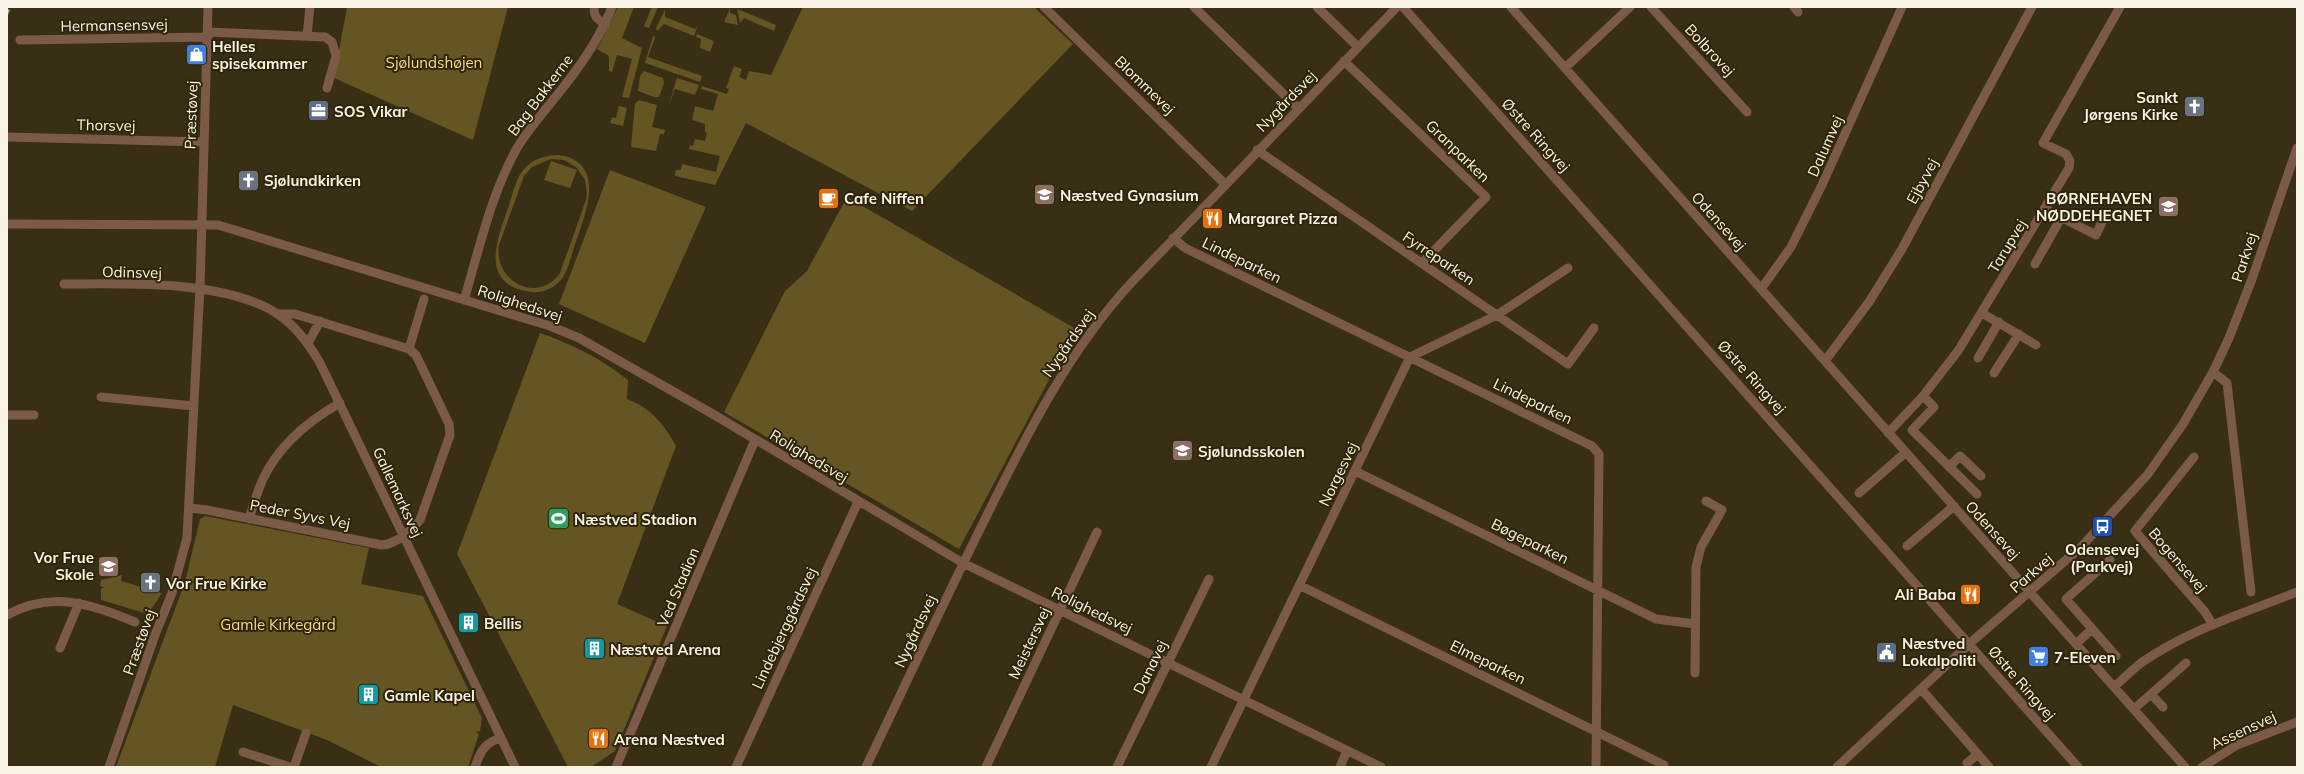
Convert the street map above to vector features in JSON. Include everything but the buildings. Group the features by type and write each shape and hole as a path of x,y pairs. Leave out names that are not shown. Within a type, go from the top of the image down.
{"street":[{"name":"Præstøvej","path":"109,767 155,635 172,593 187,538 190,508 200,287 208,7"},
{"path":"308,36 310,7"},
{"path":"594,7 594,14 605,24"},
{"name":"Bag Bakkerne","path":"464,300 495,199 517,149 529,129 585,58 605,24 612,7"},
{"name":"Blommevej","path":"1044,7 1225,184"},
{"path":"1194,7 1298,108"},
{"path":"1318,7 1358,47"},
{"name":"Nygårdsvej","path":"866,767 963,563 1032,424 1047,399 1116,299 1257,150 1397,7"},
{"name":"Østre Ringvej","path":"1403,7 2078,767"},
{"name":"Odensevej","path":"1511,7 2185,767"},
{"path":"1565,68 1620,10 1630,7"},
{"name":"Bolbrovej","path":"1651,7 1747,112"},
{"name":"Dalumvej","path":"1760,289 1779,266 1791,248 1822,185 1902,7"},
{"name":"Ejbyvej","path":"1825,361 1869,302 1902,248 2032,7"},
{"name":"Tarupvej","path":"1888,433 1923,396 1958,351 2045,209 2070,161 2066,154 2043,143 2120,7"},
{"name":"Hermansensvej","path":"20,40 208,34 325,37 332,42 335,48 334,64 327,88"},
{"name":"Granparken","path":"1344,61 1486,198 1422,263"},
{"name":"Thorsvej","path":"7,137 204,142"},
{"name":"Parkvej","path":"1838,767 1922,690 1969,644 2031,592 2081,547 2148,474 2184,424 2213,372 2252,278 2297,148"},
{"name":"Fyrreparken","path":"1257,150 1568,364 1594,328"},
{"path":"2045,209 2096,234 2103,220"},
{"path":"2034,264 2061,218"},
{"path":"7,224 202,225"},
{"name":"Rolighedsvej","path":"202,225 218,225 550,326 579,338 963,563 1381,767"},
{"name":"Lindeparken","path":"1173,238 1185,248 1592,446 1599,454 1596,767"},
{"path":"1410,357 1497,315 1568,268"},
{"name":"Odinsvej","path":"64,284 200,287"},
{"name":"Gallemarksvej","path":"200,287 257,303 278,314 308,343 340,403 515,767"},
{"path":"278,314 295,314 409,349 424,299"},
{"path":"1982,313 2036,345"},
{"path":"308,343 320,322"},
{"path":"1978,358 1999,322"},
{"path":"1994,373 2019,334"},
{"name":"Peder Syvs Vej","path":"190,508 207,510 382,545 389,544 403,535 420,520 450,435 448,424 416,355 409,349"},
{"name":"Norgesvej","path":"1211,767 1410,357"},
{"path":"2213,372 2227,383 2251,592"},
{"path":"1923,396 1934,407 1912,430 1977,494"},
{"path":"101,397 194,406"},
{"path":"249,519 262,480 274,461 301,429 316,417 340,403"},
{"path":"7,415 34,415"},
{"name":"Ved Stadion","path":"616,767 755,440"},
{"path":"1859,493 1905,452"},
{"path":"1949,467 1960,456 1981,476"},
{"name":"Bogensevej","path":"2194,457 2135,531 2205,612 2213,625"},
{"name":"Bøgeparken","path":"1355,471 1656,619 1695,624"},
{"path":"1695,673 1696,567 1701,547 1722,510 1706,501"},
{"name":"Lindebjerggårdsvej","path":"736,767 858,502"},
{"name":"Odensevej","path":"1907,546 1954,506"},
{"name":"Meistersvej","path":"986,767 1097,532"},
{"path":"2110,560 2066,599 2116,656"},
{"name":"Danavej","path":"1117,767 1209,579"},
{"name":"Elmeparken","path":"1299,585 1596,730 1664,765"},
{"path":"2114,687 2140,664 2167,646 2213,625 2297,592"},
{"path":"7,615 38,602 79,602 104,609 135,622"},
{"path":"60,648 79,602"},
{"path":"2076,644 2092,629"},
{"path":"2134,709 2186,663"},
{"path":"1922,690 1989,767"},
{"path":"2151,694 2163,707"},
{"name":"Assensvej","path":"2202,767 2236,745 2297,722"},
{"path":"294,767 306,733"},
{"path":"475,767 479,754 490,741 501,738"},
{"path":"1340,767 1347,751"},
{"path":"242,752 290,767"},
{"path":"1967,763 1978,754"}],"green space":[{"name":"Sjølundshøjen","path":"347,7 508,7 473,140 334,78"},
{"path":"618,7 634,7 622,38 642,48 629,98 622,97 632,59 617,55 612,72 609,71 609,56 597,49"},
{"path":"652,7 658,7 649,28 644,26"},
{"path":"803,7 1034,7 1073,44 912,211 746,123 715,185 675,176 676,170 681,170 682,164 716,172 720,156 689,149 690,145 693,146 695,139 705,141 707,133 705,132 705,124 692,120 695,106 713,111 718,94 701,89 702,86 727,94 729,89 726,88 734,66 742,69 739,77 746,80 749,71 771,75"},
{"path":"730,8 730,13 736,15 738,25 724,22"},
{"path":"737,9 776,25 774,31 744,18 740,23"},
{"path":"665,10 665,17 695,29 698,26 694,36 664,24 657,31 656,28"},
{"path":"697,34 714,41 710,52 700,48 701,39 696,37"},
{"path":"653,36 655,37 648,57 702,76 700,82 645,63"},
{"path":"644,71 663,78 664,83 659,97 654,97 638,91 640,76"},
{"path":"677,78 699,85 695,95 675,89 668,107"},
{"path":"639,100 657,105 652,127 665,130 664,134 660,134 656,151 631,147 635,103"},
{"path":"619,106 627,108 623,126 610,123 612,117 616,118"},
{"path":"555,155 574,160 584,168 588,179 589,192 584,219 569,264 565,274 559,282 547,290 539,292 525,291 510,286 501,278 497,267 497,243 517,180 520,175 533,161 546,156","holes":["551,159 564,160 576,167 585,180 587,192 586,200 560,273 551,282 540,287 529,288 510,278 503,269 499,258 499,245 524,176 532,167"]},
{"path":"551,161 577,170 570,188 544,180"},
{"path":"610,170 706,207 645,343 559,304"},
{"path":"847,197 1076,329 959,549 724,412 785,291 807,271"},
{"name":"Næstved Stadion","path":"540,333 586,352 628,380 627,399 650,412 662,424 676,446 617,604 667,626 615,751 591,767 568,767 457,554"},
{"name":"Gamle Kirkegård","path":"205,516 369,548 361,584 423,596 482,718 480,731 476,732 479,734 468,767 381,767 327,740 233,705 215,767 116,767 185,582 200,519"},
{"path":"122,575 121,581 162,593 148,614 101,600 101,589 104,587 100,586 101,580"}],"railway":[{"path":"7,14 10,7"}],"place":[{"name":"Helles spisekammer","path":"196,55"},
{"name":"Sankt Jørgens Kirke","path":"2194,106"},
{"name":"SOS Vikar","path":"319,111"},
{"name":"Sjølundkirken","path":"248,180"},
{"name":"Næstved Gynasium","path":"1044,195"},
{"name":"Cafe Niffen","path":"829,198"},
{"name":"BØRNEHAVEN NØDDEHEGNET","path":"2168,207"},
{"name":"Margaret Pizza","path":"1212,218"},
{"name":"Sjølundsskolen","path":"1183,451"},
{"name":"Næstved Stadion","path":"559,519"},
{"name":"Odensevej (Parkvej)","path":"2102,526"},
{"name":"Vor Frue Skole","path":"109,566"},
{"name":"Vor Frue Kirke","path":"150,583"},
{"name":"Ali Baba","path":"1971,594"},
{"name":"Bellis","path":"468,623"},
{"name":"Næstved Arena","path":"594,649"},
{"name":"Næstved Lokalpoliti","path":"1886,652"},
{"name":"7-Eleven","path":"2038,657"},
{"name":"Gamle Kapel","path":"368,695"},
{"name":"Arena Næstved","path":"599,739"}]}
